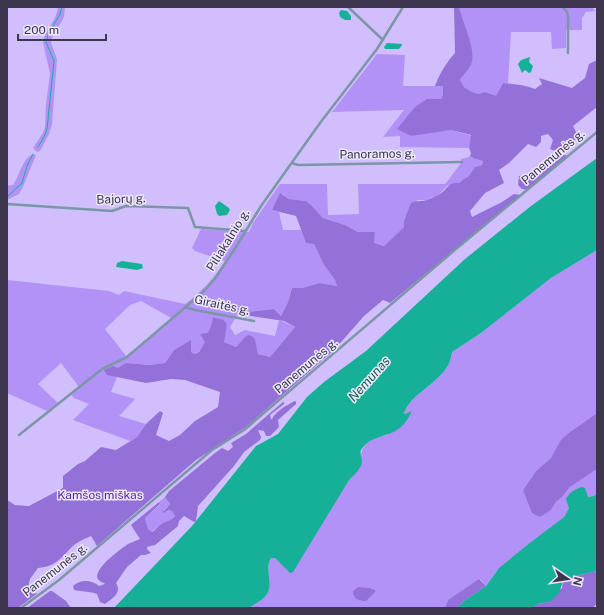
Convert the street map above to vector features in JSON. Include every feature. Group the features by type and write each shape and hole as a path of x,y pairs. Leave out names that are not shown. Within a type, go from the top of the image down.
{"street":[{"path":"348,7 383,40"},
{"name":"Piliakalnio g.","path":"19,435 102,369 127,357 202,293 214,280 261,206 383,40 403,7"},
{"path":"563,7 568,16 568,53"},
{"name":"Panemunės g.","path":"22,608 59,580 212,450 244,430 597,132"},
{"name":"Panoramos g.","path":"292,163 298,165 462,162"},
{"name":"Bajorų g.","path":"7,204 112,211 126,206 188,208 195,227 246,231"},
{"name":"Giraitės g.","path":"186,306 195,310 254,321"}],"shaded area":[{"path":"58,7 65,7 64,17 52,38 51,43 57,59 52,124 49,134 40,151 37,152 33,148 43,133 45,127 50,74 43,42 46,33 56,16"},
{"path":"459,7 591,7 596,11 586,12 582,18 582,30 566,30 566,48 552,49 551,32 511,32 508,83 503,83 496,97 485,92 478,94 472,92 464,87 460,80 472,62 469,37"},
{"path":"377,54 405,55 403,86 443,86 443,94 441,99 427,99 433,132 451,130 472,136 469,148 400,147 400,136 383,137 404,110 332,112"},
{"path":"33,154 36,155 22,189 19,194 7,200 7,186 13,185 24,163 29,156"},
{"path":"470,156 483,161 482,165 475,167 468,177 459,183 447,186 440,194 427,200 417,200 404,221 404,227 384,246 373,243 375,232 358,232 345,225 323,218 306,201 289,199 282,194 279,194 279,197 272,210 279,212 283,230 301,230 306,242 314,244 324,265 335,280 337,286 320,283 302,288 292,288 288,302 281,316 274,309 246,312 244,315 238,314 230,327 235,335 245,330 275,336 279,320 295,327 270,357 258,354 255,340 246,336 236,347 223,342 227,324 224,320 213,317 205,343 195,354 191,352 191,341 174,350 165,363 150,365 126,363 114,377 117,377 111,392 135,399 119,416 146,424 137,437 130,441 73,420 89,404 74,398 71,394 79,387 61,363 38,384 58,403 47,411 7,393 7,280 109,291 119,295 124,291 185,304 197,295 225,261 195,251 192,248 201,229 249,232 253,223 280,184 327,184 328,215 359,214 358,184 444,184 461,163 461,159","holes":["141,301 173,319 127,357 105,329 130,305"]},
{"path":"597,250 597,413 570,432 551,458 536,471 523,490 526,496 551,510 556,502 570,487 597,469 597,493 594,496 587,497 569,508 564,517 499,568 486,586 480,579 448,600 445,608 249,608 259,602 269,590 268,566 271,558 275,558 288,571 349,479 360,467 361,453 365,445 372,439 389,433 412,412 404,413 413,400 442,373 449,364 452,352 481,333 551,278"},
{"path":"165,497 170,504 163,511 172,511 175,516 151,532 148,529 145,518 160,505 159,502"}],"green space":[{"name":"Kamšos miškas","path":"454,7 459,7 472,49 472,62 460,80 464,87 472,92 478,94 485,92 496,96 503,83 535,89 542,84 539,78 572,88 585,78 589,64 597,60 597,107 573,126 577,134 576,140 566,140 561,153 550,149 553,140 548,134 541,136 541,142 536,147 528,144 509,163 499,170 504,183 485,193 470,211 472,217 502,202 514,194 521,195 390,303 383,300 364,316 335,349 246,427 196,460 97,546 91,536 74,545 55,563 38,568 30,579 28,587 32,594 38,593 18,608 7,608 7,500 15,505 29,506 63,488 63,476 78,464 85,461 101,447 116,450 137,437 146,424 160,411 163,413 156,435 169,441 180,435 195,421 218,407 220,392 185,380 171,379 146,383 107,375 104,370 113,366 118,368 126,363 150,365 165,363 174,350 191,340 191,352 195,354 199,352 205,342 200,334 208,333 213,317 224,320 227,324 224,342 236,347 246,336 250,335 255,339 258,354 270,357 295,327 284,321 244,315 246,312 274,309 281,316 288,302 292,288 302,288 320,283 337,286 335,280 324,265 314,244 306,243 296,216 272,210 280,193 289,199 306,201 323,218 345,225 358,232 375,232 374,243 384,246 404,227 404,221 411,203 427,200 441,193 449,185 459,183 468,177 475,167 482,165 483,161 470,156 471,153 469,148 471,135 451,130 411,136 397,129 415,107 427,99 441,99 443,94 443,86 435,86 444,68 455,53"},
{"path":"564,155 567,157 527,190 522,189 518,185 519,176 523,176 528,179"},
{"path":"295,401 296,404 278,420 279,427 270,436 266,436 264,431 258,430 261,437 260,440 244,452 234,466 198,506 196,521 194,522 184,516 179,521 178,526 155,545 147,547 151,553 141,555 127,567 116,583 118,590 114,597 105,604 100,602 97,594 74,590 73,586 83,581 93,582 99,586 105,584 100,582 97,577 98,572 113,555 128,544 140,539 131,525 159,502 160,504 145,518 148,529 152,532 173,518 175,516 172,511 169,510 164,513 162,509 164,511 170,504 165,497 169,491 222,448 228,451 233,447 231,443 246,434 283,402 284,404 270,415 271,419 282,408"},
{"path":"597,413 597,469 570,487 556,502 551,510 540,517 532,513 523,490 536,471 551,458 561,440"},
{"path":"597,571 597,603 593,608 532,608 543,603 562,588 563,581 571,577"},
{"path":"479,579 486,586 464,601 457,608 445,608 448,600"},
{"path":"358,587 370,588 375,590 375,592 366,601 359,600 355,598 353,591"},
{"path":"50,591 66,601 71,608 27,608"}],"water":[{"path":"341,10 347,11 351,16 351,20 345,20 340,17 339,13"},
{"path":"387,43 402,45 399,49 385,49 384,47"},
{"path":"530,57 529,62 533,66 531,72 529,73 525,70 522,73 518,64 521,60"},
{"name":"Nemunas","path":"597,158 597,250 551,278 481,333 452,352 449,364 437,379 407,406 404,413 405,414 412,411 405,423 394,432 372,440 363,448 361,452 362,462 360,467 349,480 293,572 290,573 275,558 271,558 268,566 269,590 259,602 249,608 114,608 192,526 256,446 278,434 307,397 324,382 366,351 465,259 531,206"},
{"path":"219,201 229,208 230,210 227,215 219,216 217,214 215,206"},
{"path":"122,261 142,264 143,268 137,270 116,267 117,263"},
{"path":"582,487 585,488 588,497 594,496 597,493 597,571 571,577 563,581 559,593 551,601 538,604 532,608 457,608 464,601 486,586 499,568 564,517 569,508 566,499 567,497 572,492"}],"waterway":[{"path":"38,147 47,129 54,61 46,42 62,7"},
{"path":"7,197 22,183 27,166 33,154"}]}
